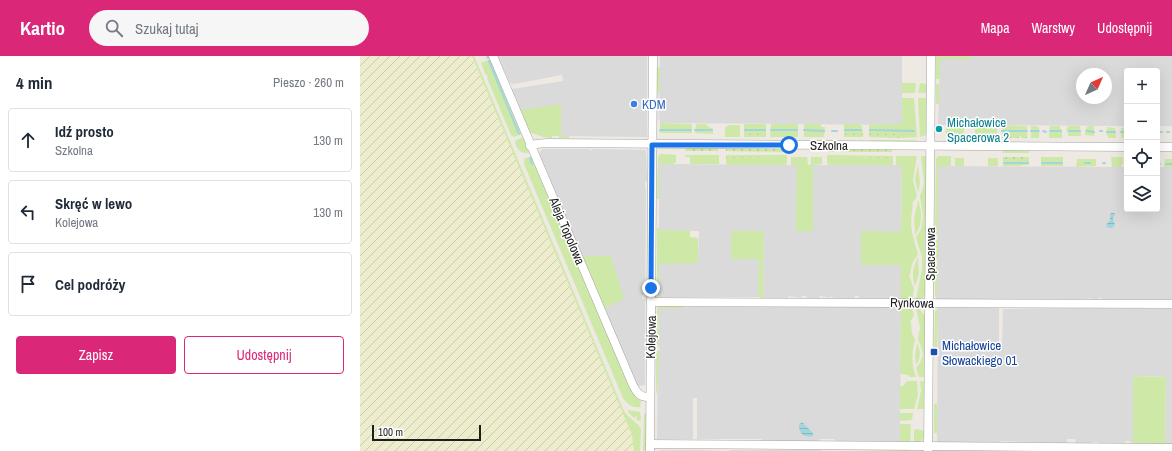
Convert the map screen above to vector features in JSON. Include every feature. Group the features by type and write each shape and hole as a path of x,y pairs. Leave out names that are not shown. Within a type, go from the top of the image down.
{"street":[{"name":"Aleja Topolowa","path":"493,56 632,383 640,395 650,397"},
{"name":"Kolejowa","path":"650,448 652,56"},
{"name":"Spacerowa","path":"928,448 931,56"},
{"name":"Szkolna","path":"530,146 536,144 1124,147"},
{"path":"1160,147 1172,147"},
{"name":"Rynkowa","path":"651,302 1172,304"},
{"path":"650,448 1172,448"}],"shaded area":[{"path":"498,56 647,56 647,137 561,136 521,110 512,89 563,81 562,75 514,84 510,83"},
{"path":"660,56 902,56 902,125 660,123"},
{"path":"972,56 1172,56 1172,126 1160,126 1160,68 1124,68 1124,126 938,125 940,59 972,59"},
{"path":"656,91 660,92 660,120 655,122"},
{"path":"542,149 589,149 591,151 592,149 646,150 647,180 645,182 645,295 642,295 642,299 645,299 645,385 637,386 539,154"},
{"path":"659,164 797,165 797,231 813,231 813,165 902,165 901,232 861,232 901,265 901,298 859,298 858,296 855,296 854,298 834,298 830,296 830,298 820,296 819,298 807,298 806,296 802,296 801,298 788,296 788,298 763,298 764,231 731,231 731,259 759,259 758,297 659,297 659,263 698,263 699,232 659,230"},
{"path":"938,166 1124,167 1124,212 1160,212 1160,167 1172,167 1172,299 1101,299 1100,297 1097,300 1088,298 937,299"},
{"path":"901,307 900,442 836,441 834,439 820,439 818,441 762,441 762,439 697,439 697,398 693,398 693,439 657,439 658,351 660,350 658,344 659,308"},
{"path":"970,307 999,309 999,343 1002,343 1003,309 1172,309 1172,443 1165,443 1166,377 1150,376 1133,376 1133,443 1126,441 1125,443 1076,443 1075,439 1067,439 1067,443 1002,441 937,442 938,308"},
{"path":"697,450 723,451 660,451"},
{"path":"821,450 821,451 729,451"}],"green space":[{"path":"360,56 472,56 632,435 634,451 360,451"},
{"path":"472,56 474,56 623,409 641,429 640,451 634,451 632,435"},
{"path":"936,56 972,56 972,59 940,59 940,79 936,79"},
{"path":"491,59 522,134 520,135 489,60"},
{"path":"488,60 519,135 514,137 511,135 481,63"},
{"path":"660,67 660,92 656,91 656,68"},
{"path":"902,83 916,83 915,93 902,93"},
{"path":"920,83 927,84 927,93 918,93"},
{"path":"936,84 939,84 939,104 936,104"},
{"path":"902,98 914,98 917,137 902,138 902,134 869,134 869,125 902,124"},
{"path":"918,98 927,98 926,135 920,137"},
{"path":"561,104 561,136 569,136 569,138 559,138 559,136 552,136 552,138 543,137 529,132 518,109 520,108 521,110"},
{"path":"660,123 691,124 692,133 660,133"},
{"path":"696,124 707,124 707,126 713,129 713,134 695,133"},
{"path":"744,124 765,124 766,134 744,134"},
{"path":"771,124 798,124 798,137 770,137"},
{"path":"804,124 821,124 821,127 825,127 824,137 804,137"},
{"path":"844,124 861,124 863,134 844,134"},
{"path":"975,124 988,125 988,127 997,127 997,135 975,134"},
{"path":"728,125 740,125 740,137 725,137 725,128"},
{"path":"1002,125 1026,126 1027,135 1002,135"},
{"path":"946,126 964,127 964,138 952,138 949,135 946,135"},
{"path":"1031,126 1039,127 1039,138 1031,138"},
{"path":"1050,126 1060,126 1062,130 1062,138 1049,138"},
{"path":"1068,126 1080,126 1081,136 1068,136 1068,132 1066,131"},
{"path":"1088,126 1094,126 1095,136 1085,135 1085,130"},
{"path":"1107,127 1115,128 1116,138 1108,138 1106,134"},
{"path":"1124,127 1124,138 1121,138 1121,128"},
{"path":"744,134 766,134 766,137 744,137"},
{"path":"844,134 863,134 863,137 844,137"},
{"path":"869,134 902,134 902,138 869,137"},
{"path":"975,134 997,135 997,138 975,138"},
{"path":"1002,135 1027,135 1027,138 1021,138 1021,136 1019,138 1002,138"},
{"path":"524,137 530,152 527,153 519,150 515,143 516,140"},
{"path":"869,140 917,140 916,142"},
{"path":"687,148 717,148 718,151 686,151"},
{"path":"726,148 785,149 786,152 726,151"},
{"path":"828,149 891,149 892,152 827,152"},
{"path":"1004,150 1029,150 1029,153 1002,153"},
{"path":"660,154 676,155 676,163 659,164 659,199 657,199 658,157"},
{"path":"685,155 719,155 719,157 685,157"},
{"path":"726,155 787,155 787,157 726,158"},
{"path":"827,155 893,156 893,158 827,157"},
{"path":"896,156 917,156 913,180 917,196 912,204 911,225 918,254 912,264 909,275 914,289 912,300 901,299 901,265 861,265 861,231 901,232 902,165 896,165"},
{"path":"921,156 926,156 926,291 923,298 916,300 922,269 922,257 916,238 921,229 923,218 920,197 924,183"},
{"path":"938,156 951,156 951,166 938,166 938,235 935,235 936,159"},
{"path":"532,157 632,392 641,401 640,407 630,405 623,398 524,164 524,159"},
{"path":"690,157 719,157 719,164 690,164"},
{"path":"787,157 786,165 726,165 726,158"},
{"path":"791,157 807,157 808,165 812,164 811,157 822,157 822,164 813,165 813,231 796,231 797,165 791,165"},
{"path":"827,157 893,158 893,165 830,165 827,164"},
{"path":"1003,157 1029,157 1029,159 1003,159"},
{"path":"1041,157 1063,157 1063,166 1041,166"},
{"path":"1111,157 1123,157 1121,167 1112,167"},
{"path":"955,158 964,158 964,166 955,166"},
{"path":"988,158 998,158 998,166 988,166"},
{"path":"1003,159 1029,159 1029,165 1003,166"},
{"path":"1077,159 1096,159 1096,166 1076,167"},
{"path":"1165,159 1172,159 1172,167 1164,166"},
{"path":"918,165 920,183 918,193 915,179"},
{"path":"918,200 921,223 915,235 914,219"},
{"path":"657,228 659,228 659,230 699,231 690,231 690,237 698,238 698,263 659,264 659,296 657,294"},
{"path":"731,231 764,231 763,298 758,297 759,259 731,259"},
{"path":"938,240 938,260 935,260 935,241"},
{"path":"581,254 583,256 611,256 624,299 604,308 637,386 639,386 638,390"},
{"path":"918,257 919,274 915,286 913,271"},
{"path":"935,266 938,266 937,299 935,294"},
{"path":"659,306 683,306 684,308 659,308 658,344 660,345 656,345 657,309"},
{"path":"901,307 912,308 914,315 910,323 912,334 915,339 912,358 916,377 900,374"},
{"path":"916,308 919,308 926,317 925,377 919,377 916,368 923,355 918,340 920,327"},
{"path":"938,308 937,356 934,356 935,312"},
{"path":"917,343 920,354 916,365 915,355"},
{"path":"656,351 659,351 657,393 656,393"},
{"path":"1133,376 1166,377 1165,443 1172,443 1172,445 1152,445 1151,443 1147,443 1145,445 1132,445 1130,441 1133,443"},
{"path":"907,381 917,381 918,395 914,409 900,409 900,386 903,386"},
{"path":"920,381 925,381 925,409 917,409 921,391"},
{"path":"934,404 937,404 937,433 934,433"},
{"path":"628,410 640,412 641,420 639,421 636,419 636,416 634,418"},
{"path":"645,413 647,413 646,451 643,450"},
{"path":"900,413 913,413 912,420 900,421"},
{"path":"900,424 911,424 910,443 900,442"},
{"path":"914,430 925,431 925,434 922,440 914,444"},
{"path":"910,449 910,451 849,450"}],"water":[{"path":"1111,213 1115,214 1113,219 1115,225 1112,228 1108,228 1106,225 1110,220"},
{"path":"802,422 813,433 813,436 805,436 801,433 799,425"}],"waterway":[{"path":"489,61 519,134"},
{"path":"660,130 691,130"},
{"path":"695,130 706,130"},
{"path":"745,130 765,130"},
{"path":"771,130 797,130"},
{"path":"804,130 824,131"},
{"path":"845,130 861,130"},
{"path":"870,130 914,131"},
{"path":"832,131 837,131"},
{"path":"1002,131 1027,131"},
{"path":"1031,131 1039,131"},
{"path":"1050,131 1061,131"},
{"path":"1069,131 1080,131"},
{"path":"1087,131 1094,132"},
{"path":"1107,132 1115,132"},
{"path":"530,158 532,164"},
{"path":"1004,163 1028,163"},
{"path":"1042,163 1062,163"},
{"path":"1085,163 1090,163"},
{"path":"1166,164 1172,164"}],"place":[{"name":"KDM","path":"634,104"},
{"name":"Michałowice Spacerowa 2","path":"939,129"},
{"name":"Michałowice Słowackiego 01","path":"934,352"}],"route":[{"path":"651,288 652,145 789,145"}]}
